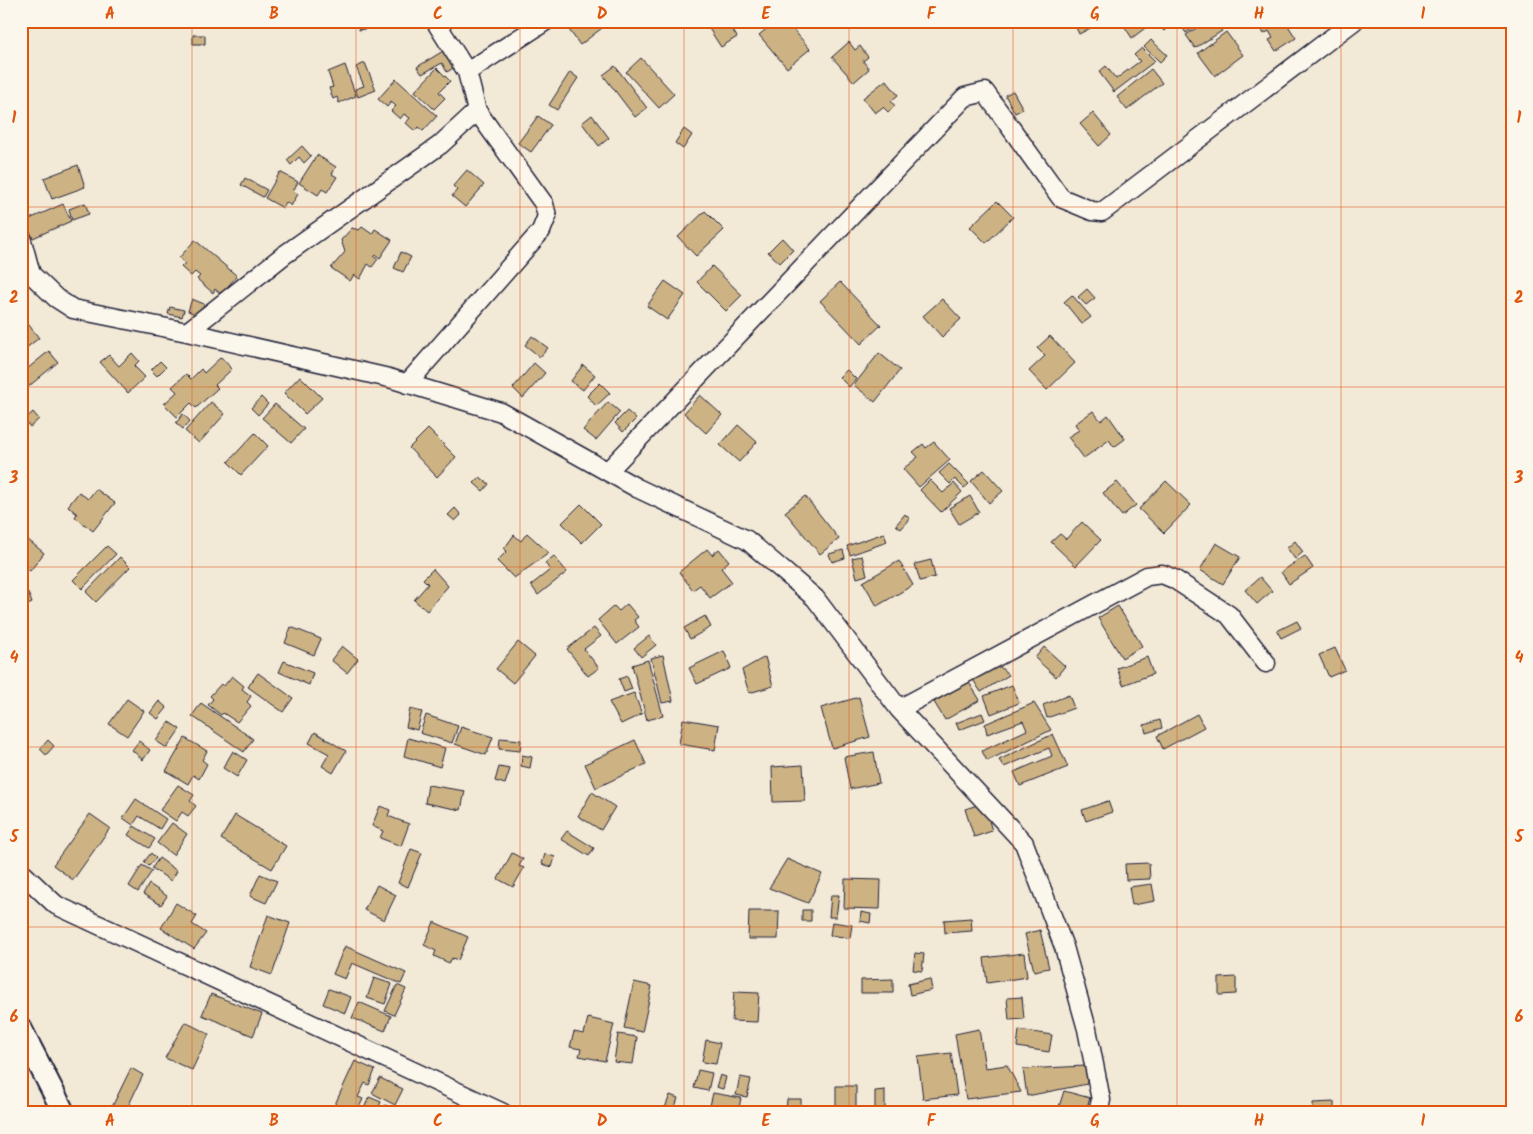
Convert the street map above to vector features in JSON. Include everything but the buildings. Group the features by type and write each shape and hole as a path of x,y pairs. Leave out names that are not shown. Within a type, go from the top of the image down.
{"street":[{"path":"406,384 541,231 547,216 544,204 477,111 466,72 435,21"},
{"path":"466,72 546,21"},
{"path":"608,471 965,96 984,92 1061,198 1092,211 1102,212 1354,21"},
{"path":"187,332 284,255 440,145 477,111"},
{"path":"21,237 31,274 56,298 73,309 187,332 406,384 501,412 636,488 747,540 815,598 898,709 1024,843 1064,947 1084,1020 1101,1100 1098,1113"},
{"path":"898,709 1147,576 1162,574 1174,579 1228,615 1266,663"},
{"path":"21,872 56,905 503,1113"},
{"path":"21,1029 64,1113"}]}
